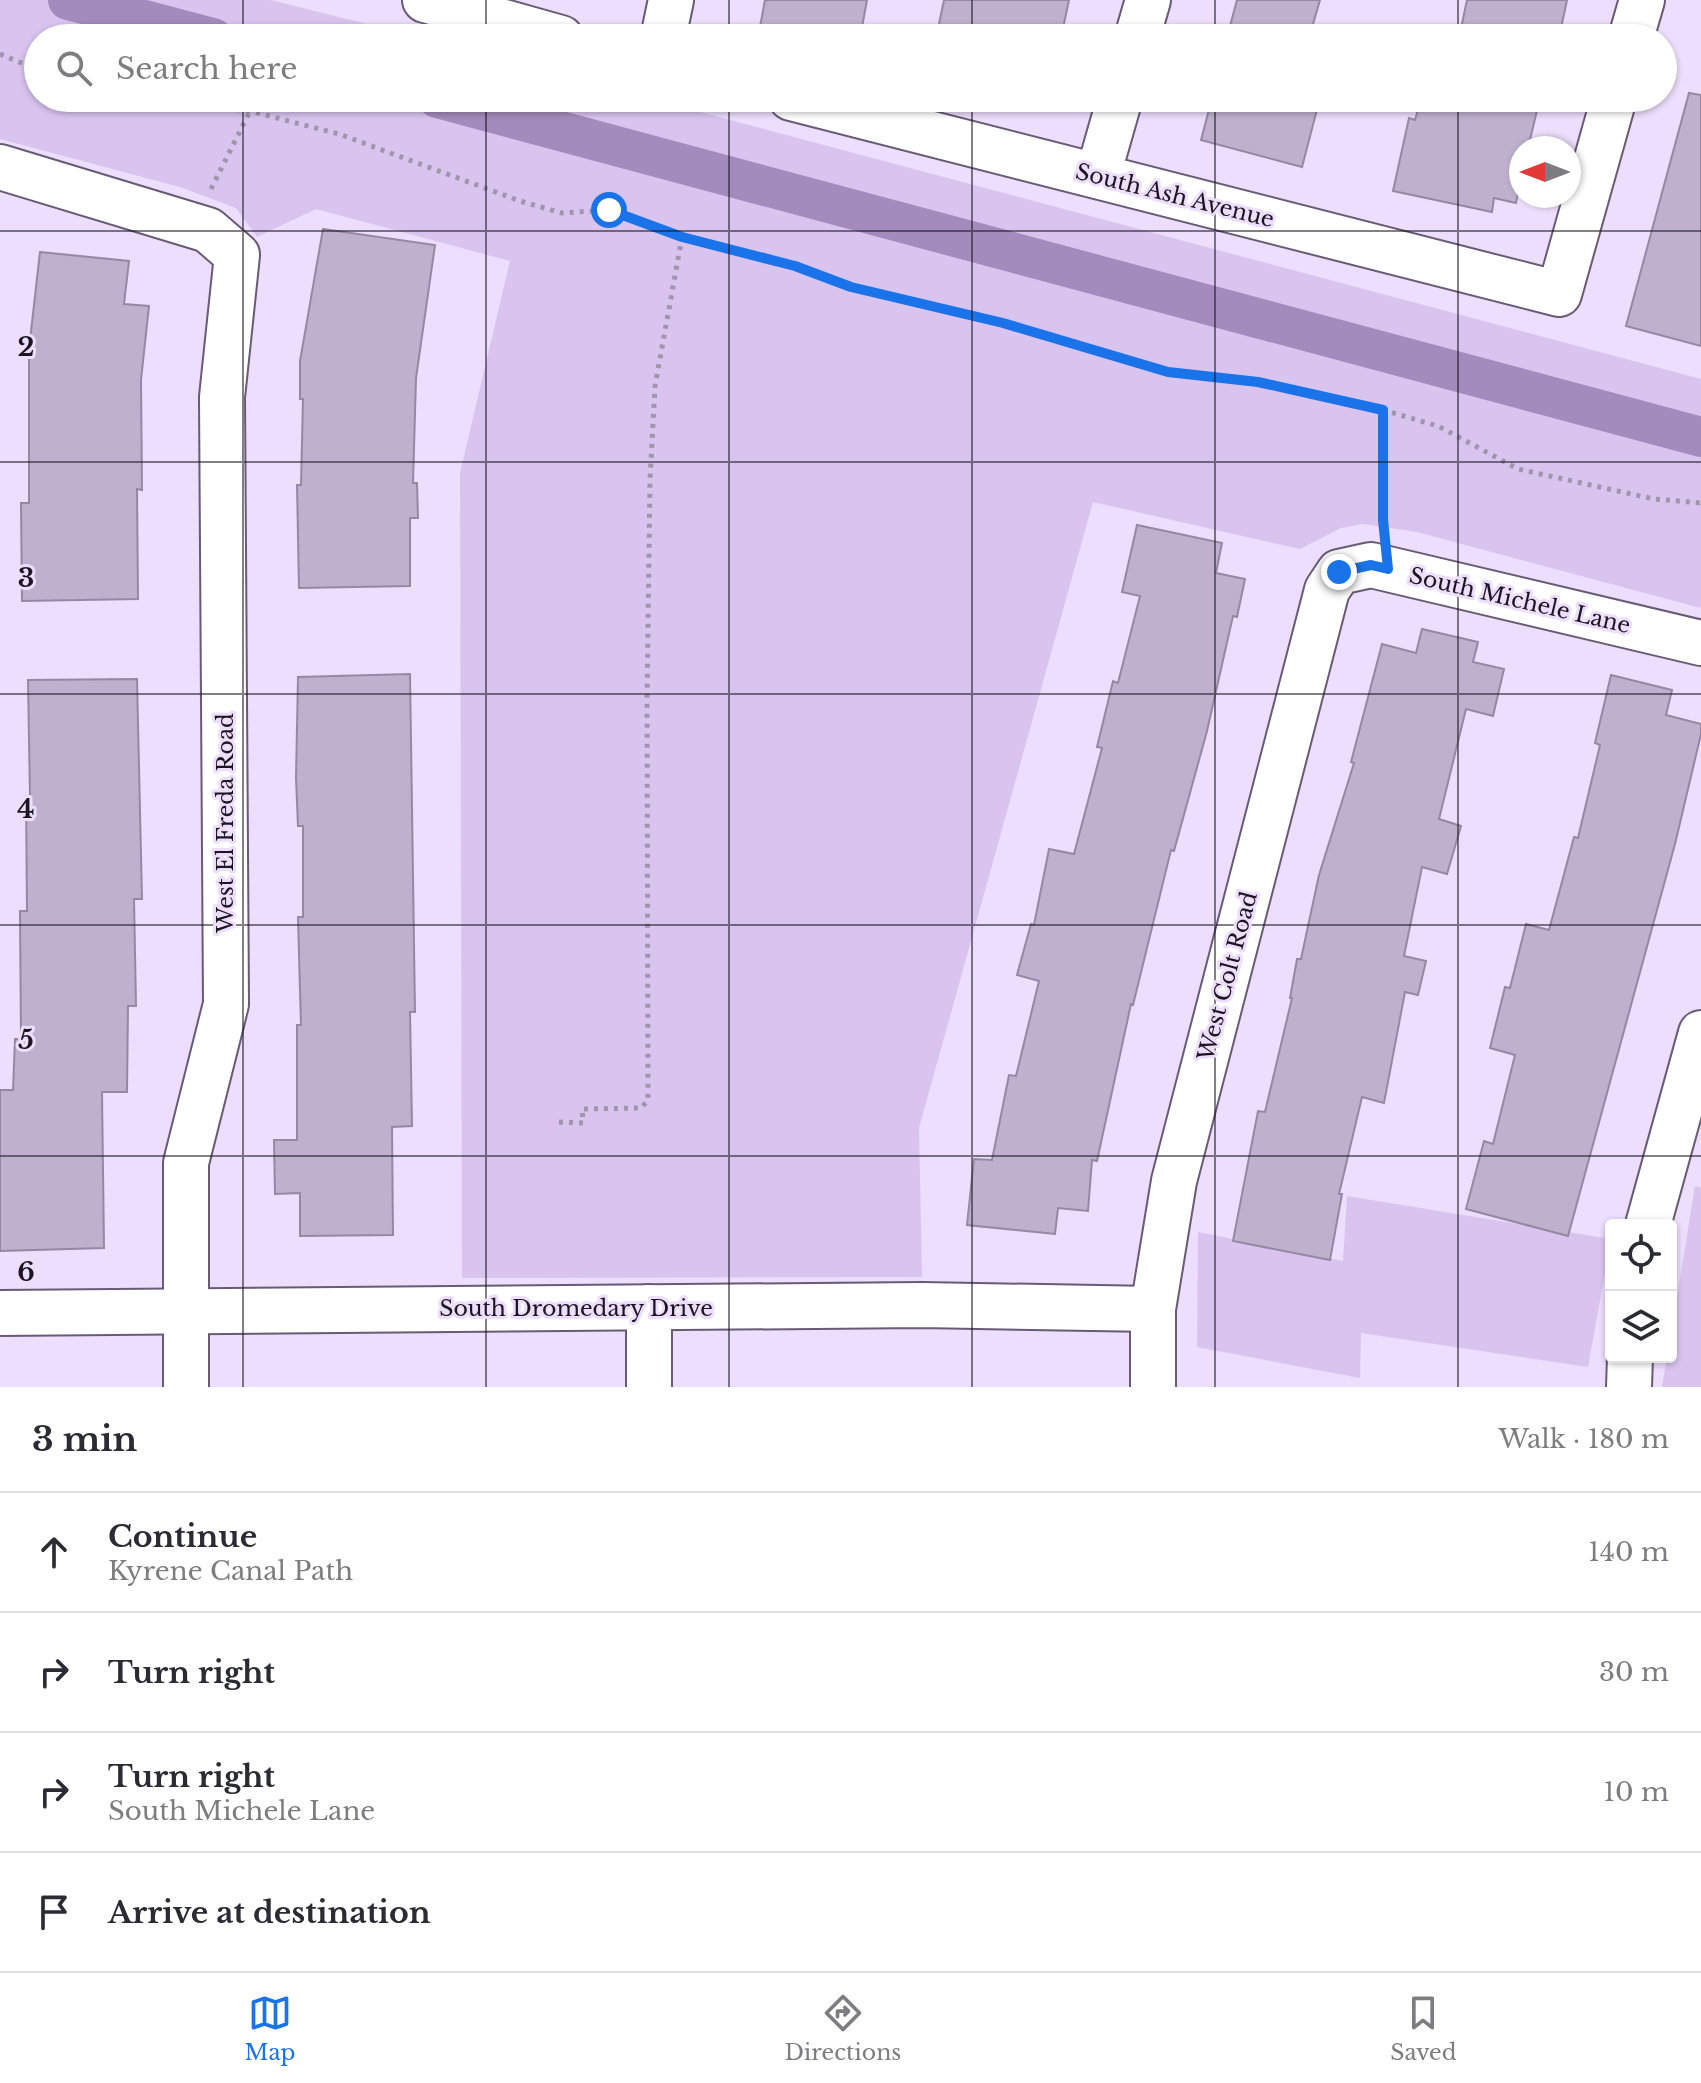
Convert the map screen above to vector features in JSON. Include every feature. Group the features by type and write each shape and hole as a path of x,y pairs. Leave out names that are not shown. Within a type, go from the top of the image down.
{"street":[{"path":"425,0 511,24"},
{"path":"666,24 671,0"},
{"path":"1141,24 1148,0"},
{"path":"1635,24 1642,0"},
{"name":"South Ash Avenue","path":"847,112 1559,294 1610,112"},
{"path":"1098,175 1116,112"},
{"path":"0,167 194,225"},
{"name":"West El Freda Road","path":"186,1387 186,1163 226,1004 222,397 237,255 208,230 194,225"},
{"name":"South Michele Lane","path":"1339,572 1371,565 1701,643"},
{"name":"West Colt Road","path":"1153,1387 1153,1309 1174,1181 1327,590 1339,572"},
{"path":"1650,1219 1701,1033"},
{"name":"South Dromedary Drive","path":"0,1313 922,1305 1153,1309"},
{"path":"649,1307 649,1387"},
{"path":"1629,1387 1630,1363"}],"path":[{"path":"0,54 24,64"},
{"path":"194,225 250,112"},
{"path":"254,112 339,134 520,201 562,213 609,210 682,237 795,266 851,287 1003,323 1168,372 1258,382 1383,410 1438,426 1518,469 1654,499 1701,503"},
{"path":"559,1122 583,1123 582,1109 641,1108 648,1100 650,480 655,386 682,237"},
{"path":"1383,410 1383,520 1388,569"}],"shaded area":[{"path":"0,0 270,0 367,24 24,24 24,112 700,112 1701,379 1701,608 1417,532 1363,524 1341,528 1300,549 1093,502 919,1128 922,1277 462,1278 460,473 510,261 316,209 257,237 236,208 180,187 0,139"},
{"path":"1695,1186 1701,1188 1701,1387 1662,1387 1666,1363 1677,1363 1677,1297"},
{"path":"1347,1196 1605,1238 1605,1272 1588,1367 1361,1333 1360,1378 1197,1347 1198,1232 1343,1261"}],"building":[{"path":"765,0 867,0 863,24 761,24"},
{"path":"944,0 1069,0 1064,24 939,24"},
{"path":"1237,0 1320,0 1313,24 1231,24"},
{"path":"1467,0 1567,0 1562,24 1462,24"},
{"path":"1689,93 1701,95 1701,346 1626,326"},
{"path":"1208,112 1316,112 1302,167 1201,140"},
{"path":"1417,112 1537,112 1531,136 1509,136 1509,201 1494,198 1492,212 1393,191 1409,118 1415,120"},
{"path":"323,229 435,245 416,378 413,483 417,483 418,518 410,518 410,586 299,588 297,485 301,485 303,399 300,399 300,361"},
{"path":"40,252 129,261 124,304 149,306 141,380 142,490 137,489 138,599 22,601 21,503 29,503 29,349"},
{"path":"1137,525 1222,543 1216,573 1245,579 1237,617 1233,616 1207,731 1174,851 1171,850 1131,1004 1097,1161 1092,1160 1088,1211 1058,1208 1055,1234 967,1225 974,1159 992,1160 1009,1075 1016,1076 1039,981 1017,975 1031,924 1034,925 1049,849 1074,854 1102,748 1097,747 1113,681 1118,683 1140,596 1122,592"},
{"path":"1422,629 1478,642 1473,662 1504,669 1493,716 1466,709 1439,819 1461,826 1447,874 1422,867 1404,956 1426,961 1418,995 1405,992 1384,1103 1362,1097 1339,1194 1342,1194 1330,1260 1233,1241 1258,1111 1265,1112 1292,998 1297,959 1301,959 1319,875 1354,763 1351,762 1382,644 1416,653"},
{"path":"410,674 415,1012 410,1012 412,1126 392,1127 393,1235 300,1236 300,1193 275,1194 274,1140 297,1140 297,1025 301,1025 298,917 303,917 303,826 298,826 296,778 298,677"},
{"path":"1611,675 1672,690 1666,715 1701,724 1701,734 1675,844 1568,1236 1466,1209 1484,1141 1493,1144 1515,1055 1490,1048 1505,987 1510,988 1526,924 1549,930 1574,837 1578,838 1600,745 1595,743"},
{"path":"137,679 142,899 134,899 136,1006 128,1006 127,1092 102,1092 104,1248 0,1251 0,1090 13,1090 15,1039 21,1039 20,911 27,911 26,796 30,796 28,680"}],"waterway":[{"path":"68,0 160,24"},
{"path":"489,112 1701,437"}],"route":[{"path":"609,210 682,237 795,266 851,287 1003,323 1168,372 1258,382 1383,410 1383,520 1388,569 1371,565 1339,572"}]}
